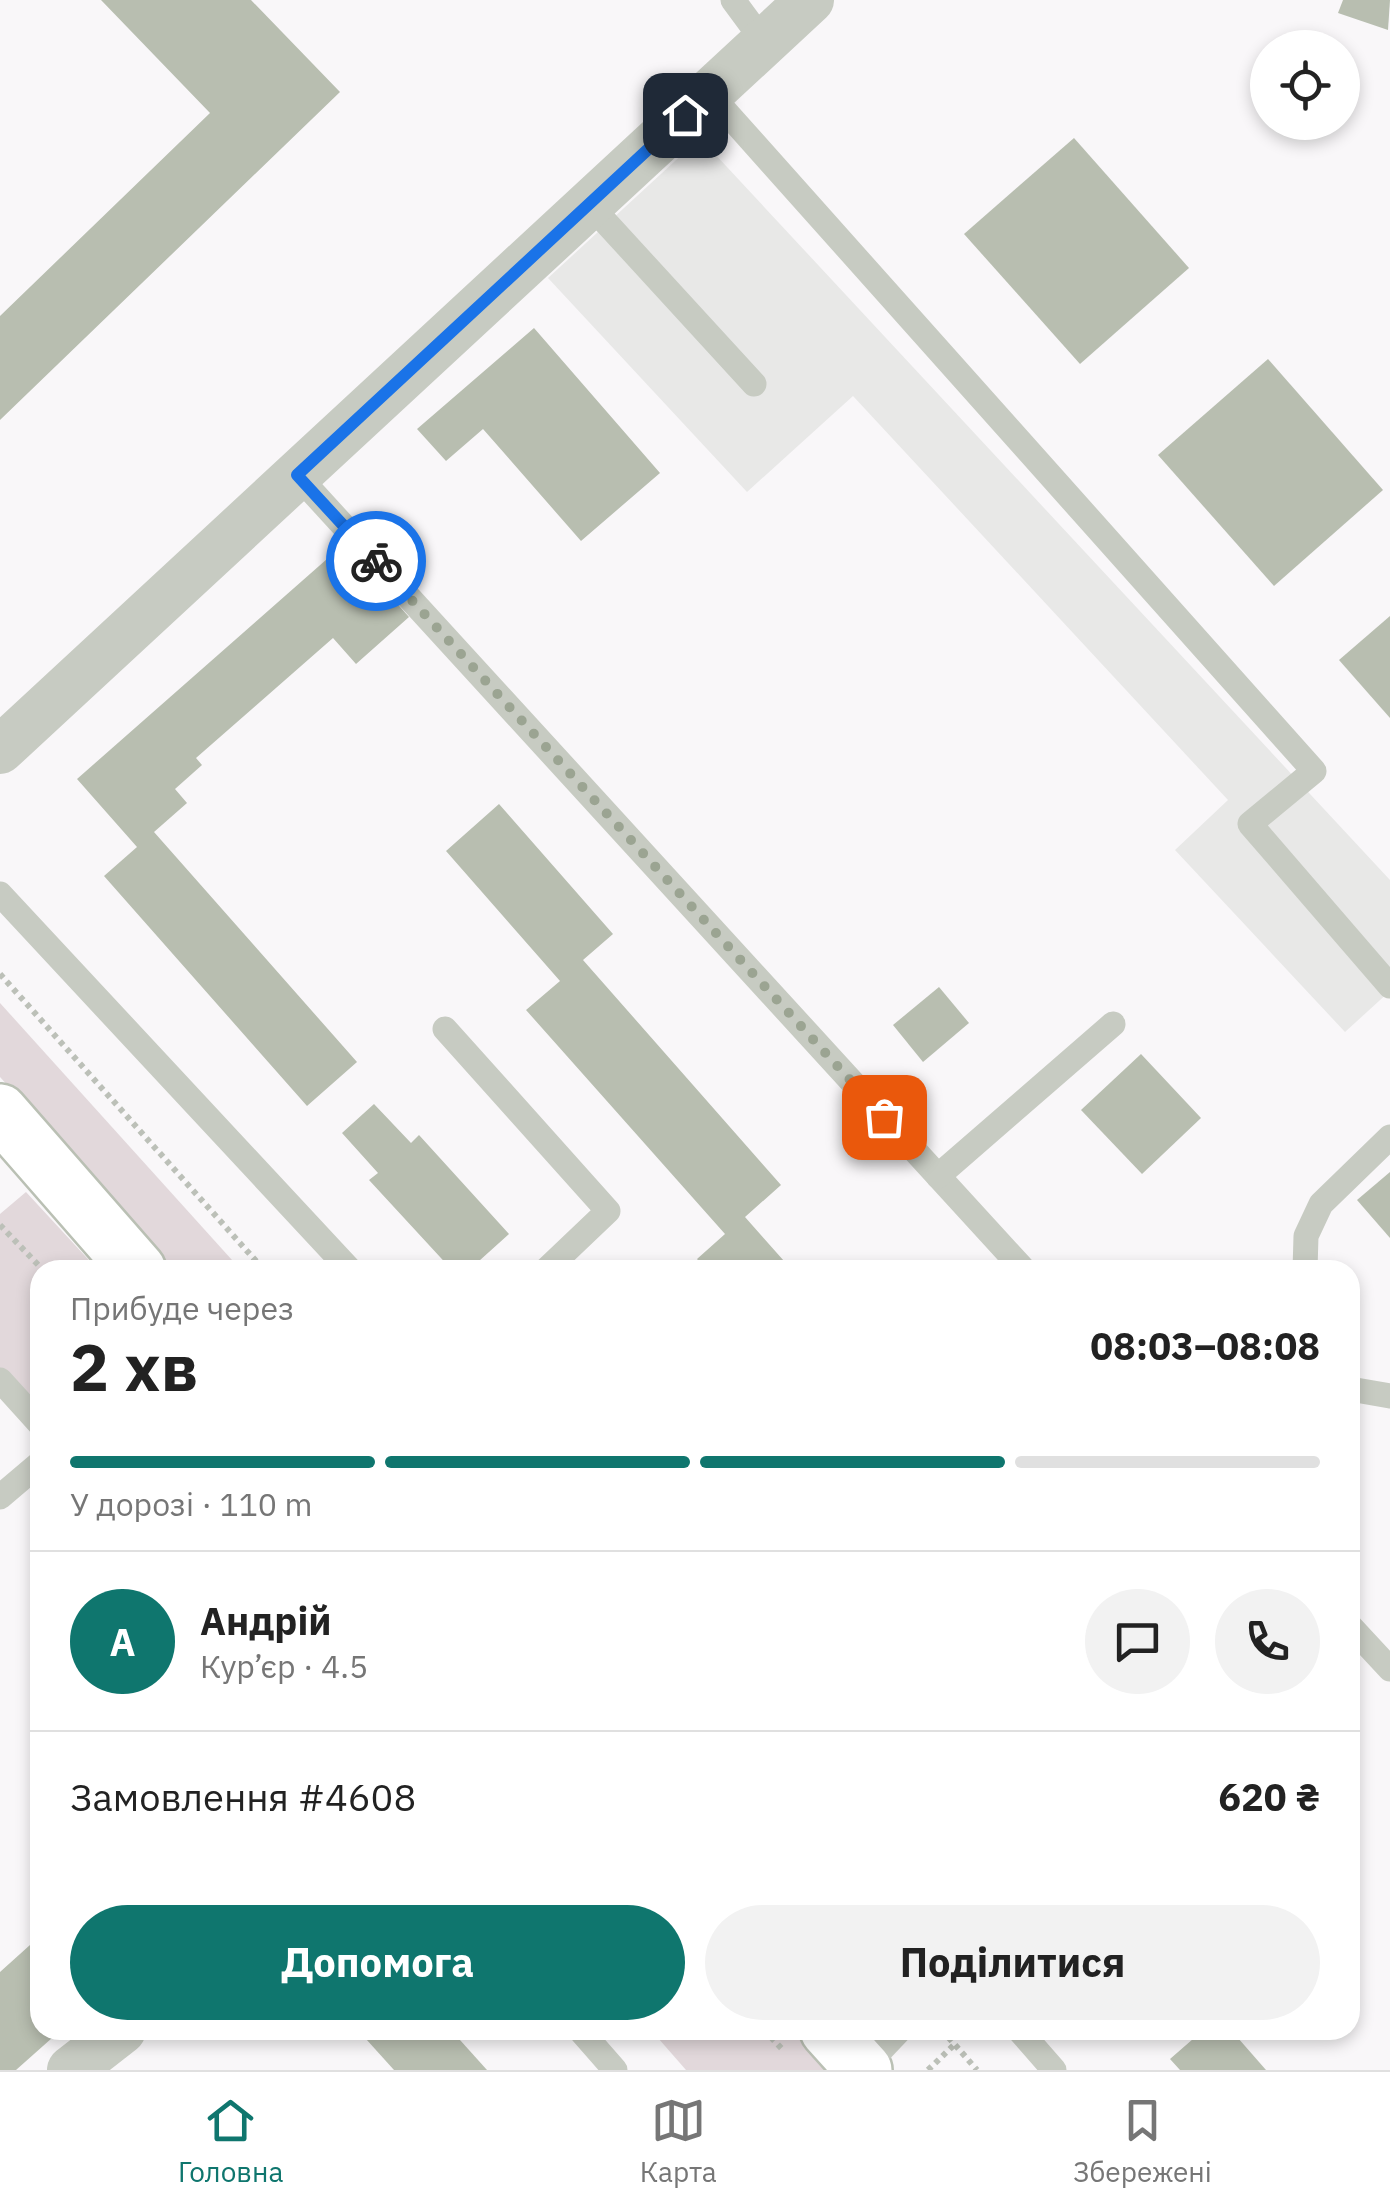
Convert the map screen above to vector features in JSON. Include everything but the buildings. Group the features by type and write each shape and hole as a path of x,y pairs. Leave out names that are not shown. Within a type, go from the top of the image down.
{"street":[{"path":"0,750 810,0"},
{"path":"0,1112 129,1260"},
{"path":"71,2070 109,2040"},
{"path":"837,2040 863,2070"}],"lane":[{"path":"733,0 764,42"},
{"path":"709,93 1314,771 1250,824 1390,986"},
{"path":"589,204 754,384"},
{"path":"297,475 1015,1260"},
{"path":"0,894 341,1260"},
{"path":"938,1176 1113,1024"},
{"path":"446,1029 608,1211 557,1260"},
{"path":"1305,1260 1306,1236 1321,1204 1390,1137"},
{"path":"1369,1392 1390,1372"},
{"path":"0,1380 30,1413"},
{"path":"0,1497 30,1471"},
{"path":"1360,1636 1390,1668"},
{"path":"589,2040 615,2070"},
{"path":"863,2070 891,2040"},
{"path":"1028,2040 1054,2070"}],"path":[{"path":"0,974 255,1260"},
{"path":"0,1224 34,1260"},
{"path":"951,2040 978,2070"},
{"path":"928,2070 954,2044"}],"shaded area":[{"path":"700,138 1390,880 1390,991 1345,1032 1175,850 1228,800 853,396 747,492 548,278"},
{"path":"0,1003 232,1260 166,1260 0,1077"},
{"path":"26,1192 89,1260 30,1260 30,1402 0,1369 0,1214"},
{"path":"660,2040 801,2040 826,2070 686,2070"}],"way so far":[{"path":"376,561 884,1117"}],"route":[{"path":"376,561 297,475 685,115"}]}
